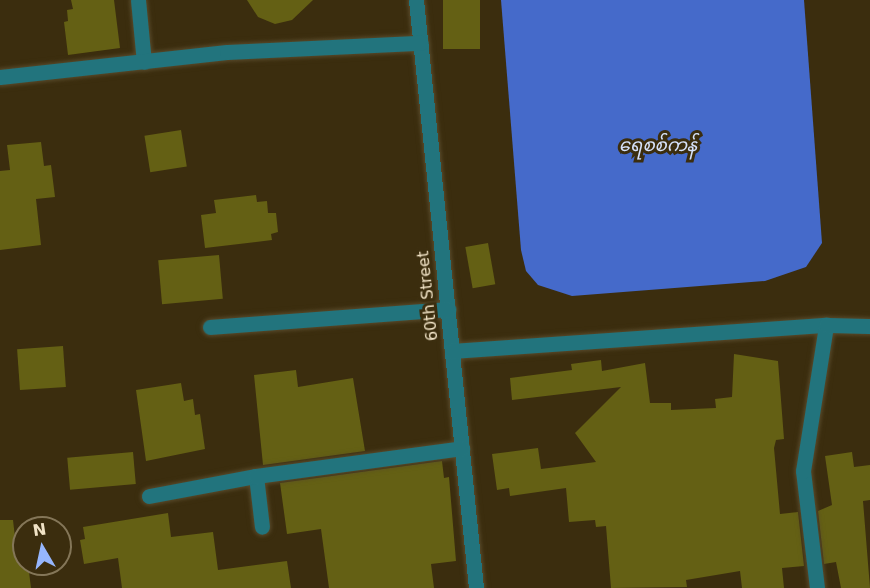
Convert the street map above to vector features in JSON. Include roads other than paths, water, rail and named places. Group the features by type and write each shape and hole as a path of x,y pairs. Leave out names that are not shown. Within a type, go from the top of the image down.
{"street":[{"path":"138,0 144,62"},
{"name":"60th Street","path":"416,0 476,588"},
{"path":"0,77 227,52 421,43"},
{"path":"210,327 448,309"},
{"path":"817,588 803,471 826,325"},
{"path":"452,351 826,325 870,326"},
{"path":"149,496 256,476 462,448"},
{"path":"256,476 262,528"}],"water":[{"name":"ရေစစ်ကန်","path":"501,0 804,0 822,243 806,267 765,281 572,296 538,285 526,271 521,250"}]}
